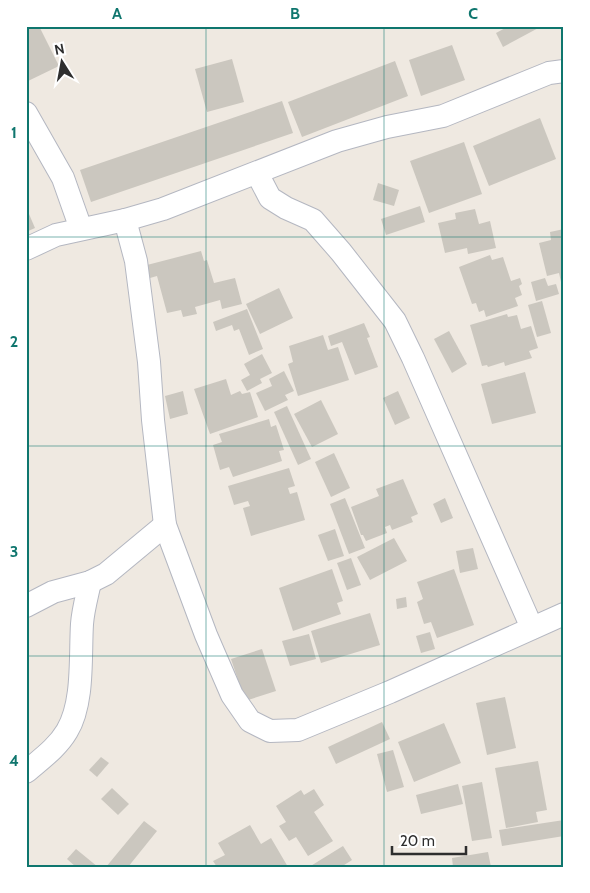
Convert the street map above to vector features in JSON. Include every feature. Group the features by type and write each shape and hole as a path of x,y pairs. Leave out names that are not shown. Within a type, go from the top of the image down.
{"street":[{"path":"26,249 56,235 81,228 125,220 164,209 337,141 388,127 443,116 550,73 564,71"},
{"path":"26,113 63,178 81,228"},
{"path":"257,173 270,198 286,208 313,220 395,320 532,628"},
{"path":"125,220 136,261 149,362 152,420 165,526 206,635 232,695 250,721 270,731 298,730 390,692 564,614"},
{"path":"26,606 53,592 90,582 106,574 165,526"},
{"path":"26,772 52,751 67,731 74,716 78,693 82,621 90,582"}],"building":[{"path":"26,26 39,26 59,66 26,82"},
{"path":"509,26 542,26 503,47 496,33"},
{"path":"452,45 465,80 421,96 409,60"},
{"path":"232,59 244,102 207,112 195,69"},
{"path":"395,61 408,96 302,137 288,102"},
{"path":"282,101 293,133 91,202 80,170"},
{"path":"540,118 556,159 489,186 473,146"},
{"path":"464,142 482,194 429,213 410,161"},
{"path":"378,183 399,190 394,206 373,200"},
{"path":"420,206 425,222 386,235 381,219"},
{"path":"26,207 35,228 26,232"},
{"path":"475,209 479,224 490,221 496,248 468,254 467,248 445,253 438,223 456,219 455,213"},
{"path":"564,229 564,281 561,282 559,273 547,276 539,243 551,240 550,232"},
{"path":"201,251 204,261 207,260 214,283 235,278 242,304 222,309 220,300 195,307 197,314 183,317 181,310 167,313 157,276 150,278 147,265"},
{"path":"490,255 492,260 503,257 511,281 520,278 522,284 519,286 522,295 515,298 518,306 486,317 484,310 479,312 476,303 472,304 459,267"},
{"path":"545,278 548,286 556,284 559,294 536,301 531,282"},
{"path":"279,288 293,318 260,334 246,304"},
{"path":"542,301 551,333 537,337 528,305"},
{"path":"247,309 263,349 249,355 239,329 234,331 232,325 216,331 213,322"},
{"path":"507,314 508,317 517,315 521,329 531,326 538,348 529,351 532,358 505,366 504,362 488,367 487,365 482,366 470,325"},
{"path":"364,323 370,337 367,338 378,367 355,375 342,342 331,346 328,336"},
{"path":"449,331 467,364 452,373 434,339"},
{"path":"323,335 328,350 338,347 349,380 298,396 288,364 293,362 289,346"},
{"path":"262,354 272,373 260,379 262,383 247,391 241,380 250,375 244,364"},
{"path":"284,371 294,391 285,395 288,400 265,411 256,393 272,386 269,379"},
{"path":"525,372 536,413 492,424 481,384"},
{"path":"226,379 231,395 240,391 242,394 250,392 258,417 210,434 194,389"},
{"path":"183,391 188,414 170,419 165,396"},
{"path":"398,391 410,418 395,425 383,398"},
{"path":"321,400 338,434 312,447 294,414"},
{"path":"287,406 311,459 298,465 274,412"},
{"path":"269,419 271,427 276,425 284,450 279,451 282,461 233,477 229,467 220,470 213,445 222,442 219,434"},
{"path":"334,453 350,488 331,497 315,462"},
{"path":"289,468 295,486 288,488 290,494 297,492 305,520 251,536 243,508 250,506 248,501 234,505 228,486"},
{"path":"403,479 418,514 411,517 413,522 392,530 390,525 385,527 387,533 366,541 363,535 361,535 351,507 379,496 376,489"},
{"path":"345,498 365,548 349,554 330,504"},
{"path":"445,498 453,518 441,523 433,504"},
{"path":"335,529 344,556 328,561 318,535"},
{"path":"394,538 407,561 370,580 357,557"},
{"path":"473,548 478,569 460,573 456,551"},
{"path":"351,558 361,585 347,590 337,563"},
{"path":"332,569 343,601 337,603 341,614 293,631 279,588"},
{"path":"454,569 474,625 437,638 431,622 424,624 417,602 423,599 417,582"},
{"path":"406,597 407,607 397,609 396,599"},
{"path":"370,613 380,645 321,663 311,631"},
{"path":"430,632 435,649 421,653 416,636"},
{"path":"309,634 316,659 290,666 282,641"},
{"path":"262,649 276,691 245,701 231,659"},
{"path":"505,697 516,748 487,755 476,703"},
{"path":"382,722 390,739 336,764 328,747"},
{"path":"444,723 461,763 414,782 398,742"},
{"path":"393,750 404,787 387,792 377,754"},
{"path":"101,757 109,763 97,777 89,770"},
{"path":"538,761 547,810 536,812 538,822 506,828 495,768"},
{"path":"482,782 492,838 472,841 462,786"},
{"path":"458,784 463,804 421,814 416,795"},
{"path":"112,788 129,804 118,815 101,799"},
{"path":"314,789 324,805 314,812 333,841 308,856 296,837 289,841 279,826 286,822 276,806 301,790 304,795"},
{"path":"564,820 564,836 502,846 499,830"},
{"path":"144,821 157,831 128,867 106,867"},
{"path":"250,825 261,844 271,838 288,867 217,867 213,861 225,855 218,843"},
{"path":"343,846 352,860 341,867 309,867"},
{"path":"76,849 98,867 76,867 67,859"},
{"path":"488,852 491,867 453,867 452,858"}]}
